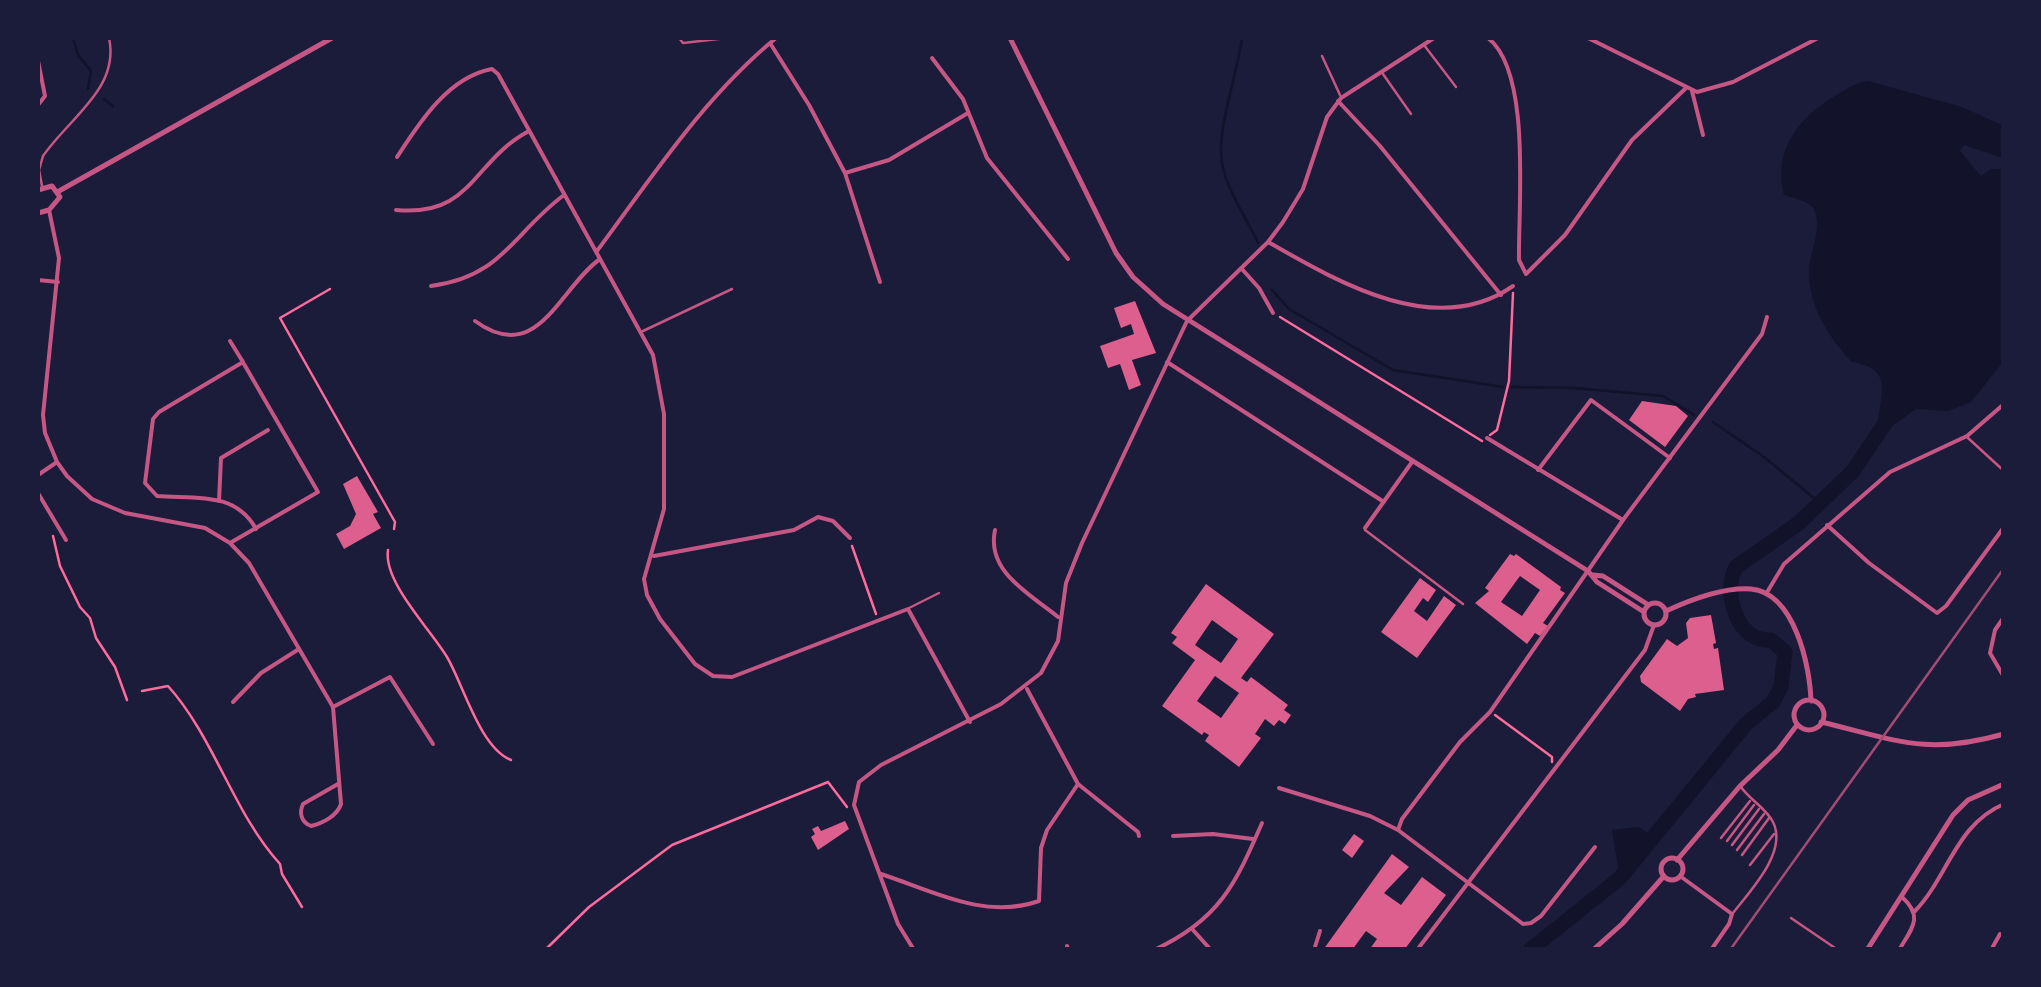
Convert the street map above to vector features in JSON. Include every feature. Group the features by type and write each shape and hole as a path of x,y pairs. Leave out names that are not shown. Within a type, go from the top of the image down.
{"street":[{"path":"59,192 332,38"},
{"path":"597,251 698,118 776,38"},
{"path":"1010,38 1116,253 1133,277 1187,321 1412,462 1591,573 1648,604 1659,603 1666,610"},
{"path":"914,950 898,924 854,806 855,790 881,766 970,722 1026,688 1041,673 1052,654 1066,583 1077,555 1187,321 1268,242 1303,189 1321,132 1340,99 1434,38"},
{"path":"1488,38 1506,58 1520,132 1519,260 1526,274 1565,235 1632,140 1689,90"},
{"path":"1588,38 1689,90 1708,91 1733,82 1815,38"},
{"path":"770,43 809,104 845,173 880,282"},
{"path":"932,58 958,88 987,158 1068,260"},
{"path":"38,61 45,96 38,106"},
{"path":"397,157 438,102 461,83 492,70 642,332 660,378 664,509 644,579 653,607 695,664 713,676 732,677 908,609 970,722"},
{"path":"1689,90 1703,135"},
{"path":"1340,99 1501,294"},
{"path":"845,173 890,160 968,113"},
{"path":"396,210 427,210 453,200 505,146 529,130"},
{"path":"38,212 50,210 59,201 59,192 52,186 40,189"},
{"path":"432,286 454,283 482,271 564,195"},
{"path":"50,210 57,234 58,282 43,415 45,434 58,462 80,489 103,504 125,513 195,524 230,543 249,563 333,707 341,804 339,811 318,824 306,824 301,816 303,804 338,784"},
{"path":"1268,242 1344,284 1403,301 1462,309 1513,286"},
{"path":"475,322 503,335 533,329 547,319 577,279 600,259"},
{"path":"1241,268 1260,288 1276,315"},
{"path":"38,280 58,282"},
{"path":"1398,830 1402,819 1460,742 1490,712 1591,573 1623,520 1762,334 1767,317"},
{"path":"230,341 318,492 230,543"},
{"path":"243,362 153,419 145,483 157,496 228,502 246,512 256,529"},
{"path":"1167,362 1384,502"},
{"path":"1538,470 1591,400 1670,458"},
{"path":"1766,594 1784,564 1895,468 1966,436 2004,404"},
{"path":"219,501 220,458 268,430"},
{"path":"1487,438 1623,520"},
{"path":"38,475 58,462"},
{"path":"1365,528 1412,462"},
{"path":"38,494 66,540"},
{"path":"652,556 794,530 818,517 833,522 850,538"},
{"path":"1827,525 1869,563 1937,613 2004,527"},
{"path":"995,530 993,550 1006,574 1060,619"},
{"path":"1591,573 1598,582 1644,612"},
{"path":"1666,610 1715,594 1740,590 1766,594 1786,615 1803,648 1810,673 1811,701"},
{"path":"1648,604 1646,620 1654,625"},
{"path":"1417,950 1645,650 1654,625 1664,621 1666,610"},
{"path":"2004,617 1995,630 1990,653 2004,677"},
{"path":"233,702 260,674 300,649"},
{"path":"333,707 390,677 433,744"},
{"path":"1026,688 1078,784 1139,836"},
{"path":"1678,860 1798,725 1796,708 1800,704 1811,701 1822,708 1822,722"},
{"path":"1798,725 1809,730 1822,722 1909,744 1953,747 2004,734"},
{"path":"881,874 978,906 996,909 1037,902 1041,897 1038,869 1047,830 1078,784"},
{"path":"1867,950 1964,803 2004,784"},
{"path":"1280,788 1370,816 1398,830 1519,922 1531,923 1541,916 1595,847"},
{"path":"1900,950 1915,911 1926,900 1939,872 1972,826 2004,804"},
{"path":"1154,950 1193,930 1228,893 1262,822"},
{"path":"1173,836 1213,834 1255,839"},
{"path":"1594,950 1664,876 1664,862 1678,860 1683,869 1680,876 1672,880 1664,876"},
{"path":"1680,876 1732,914 1730,924 1711,950"},
{"path":"1902,897 1915,911"},
{"path":"1193,930 1211,950"},
{"path":"1314,950 1320,931"},
{"path":"1991,950 2000,934"}],"lane":[{"path":"40,189 43,156 109,74 109,38"},
{"path":"678,38 683,43 696,43 727,38"},
{"path":"1424,44 1456,87"},
{"path":"1322,56 1340,99"},
{"path":"1381,72 1411,114"},
{"path":"642,332 732,289"},
{"path":"1966,436 2004,471"},
{"path":"1365,528 1367,534 1463,604"},
{"path":"908,609 940,593"},
{"path":"1732,914 1773,854 1775,832 1770,817 1740,786"},
{"path":"1721,838 1752,802"},
{"path":"1727,841 1752,802"},
{"path":"1732,845 1760,808"},
{"path":"1737,850 1765,812"},
{"path":"1742,856 1770,817"},
{"path":"1750,865 1775,832"},
{"path":"1792,918 1838,950"}],"path":[{"path":"1487,438 1497,430 1509,382 1513,286"},
{"path":"330,289 280,318 342,424 395,522 394,528"},
{"path":"1276,315 1477,439"},
{"path":"53,536 60,566 115,667 127,700"},
{"path":"850,538 878,620"},
{"path":"388,550 386,560 408,603 448,658 477,720 500,756 510,760"},
{"path":"142,690 168,686 199,727 242,810 280,864 302,907"},
{"path":"1490,712 1552,757 1556,766"},
{"path":"545,950 588,907 682,840 828,782 850,810"}],"shaded area":[{"path":"1868,81 1962,107 2004,126 2003,158 1964,145 1960,151 1981,176 1991,169 2003,169 2003,362 1971,402 1948,411 1916,409 1877,437 1881,380 1867,366 1852,362 1822,320 1812,296 1809,270 1816,215 1807,203 1784,195 1781,178 1786,148 1802,123 1826,102 1853,85"},
{"path":"1639,827 1655,838 1620,878 1612,830"}],"building":[{"path":"1135,301 1156,353 1132,360 1141,385 1129,390 1120,364 1108,368 1100,346 1134,334 1131,324 1121,328 1114,308"},
{"path":"1642,401 1676,406 1688,416 1665,447 1629,420"},
{"path":"357,476 378,512 373,514 381,528 344,549 336,534 350,526 356,514 343,484"},
{"path":"1510,554 1516,554 1565,593 1543,623 1548,626 1540,636 1535,633 1527,644 1475,603 1489,591 1485,588","holes":["1520,576 1540,590 1522,616 1501,602"]},
{"path":"1420,578 1436,590 1428,602 1423,598 1414,611 1427,621 1444,596 1456,605 1417,658 1381,632"},
{"path":"1206,584 1274,634 1241,678 1247,682 1251,677 1288,705 1284,710 1291,715 1285,724 1279,720 1274,726 1265,719 1255,734 1261,738 1239,767 1205,741 1209,735 1202,735 1162,706 1195,660 1172,643 1177,637 1171,633","holes":["1212,620 1238,639 1221,663 1195,645","1215,676 1239,693 1221,718 1197,701"]},
{"path":"1711,615 1724,690 1695,694 1680,711 1641,682 1640,676 1667,639 1677,646 1688,638 1686,623 1690,618"},
{"path":"845,821 849,829 818,850 811,837 815,834 812,829 818,826 821,831"},
{"path":"1354,834 1364,841 1352,858 1342,850"},
{"path":"1392,854 1409,867 1384,893 1401,905 1422,877 1446,895 1404,950 1369,950 1377,939 1366,931 1352,950 1323,950"}],"waterway":[{"path":"73,38 78,55 91,71 88,89"},
{"path":"1242,38 1225,118 1222,163 1232,194 1258,243"},
{"path":"104,99 113,106"},
{"path":"1272,290 1289,309 1393,370 1503,387"},
{"path":"1512,387 1663,396 1694,415"},
{"path":"1530,950 1620,878 1746,724 1773,702 1781,687 1785,652 1741,625 1732,602 1736,567 1799,523 1853,471 1888,419"},
{"path":"1713,422 1820,503"}],"railway":[{"path":"1730,950 2004,568"}]}
